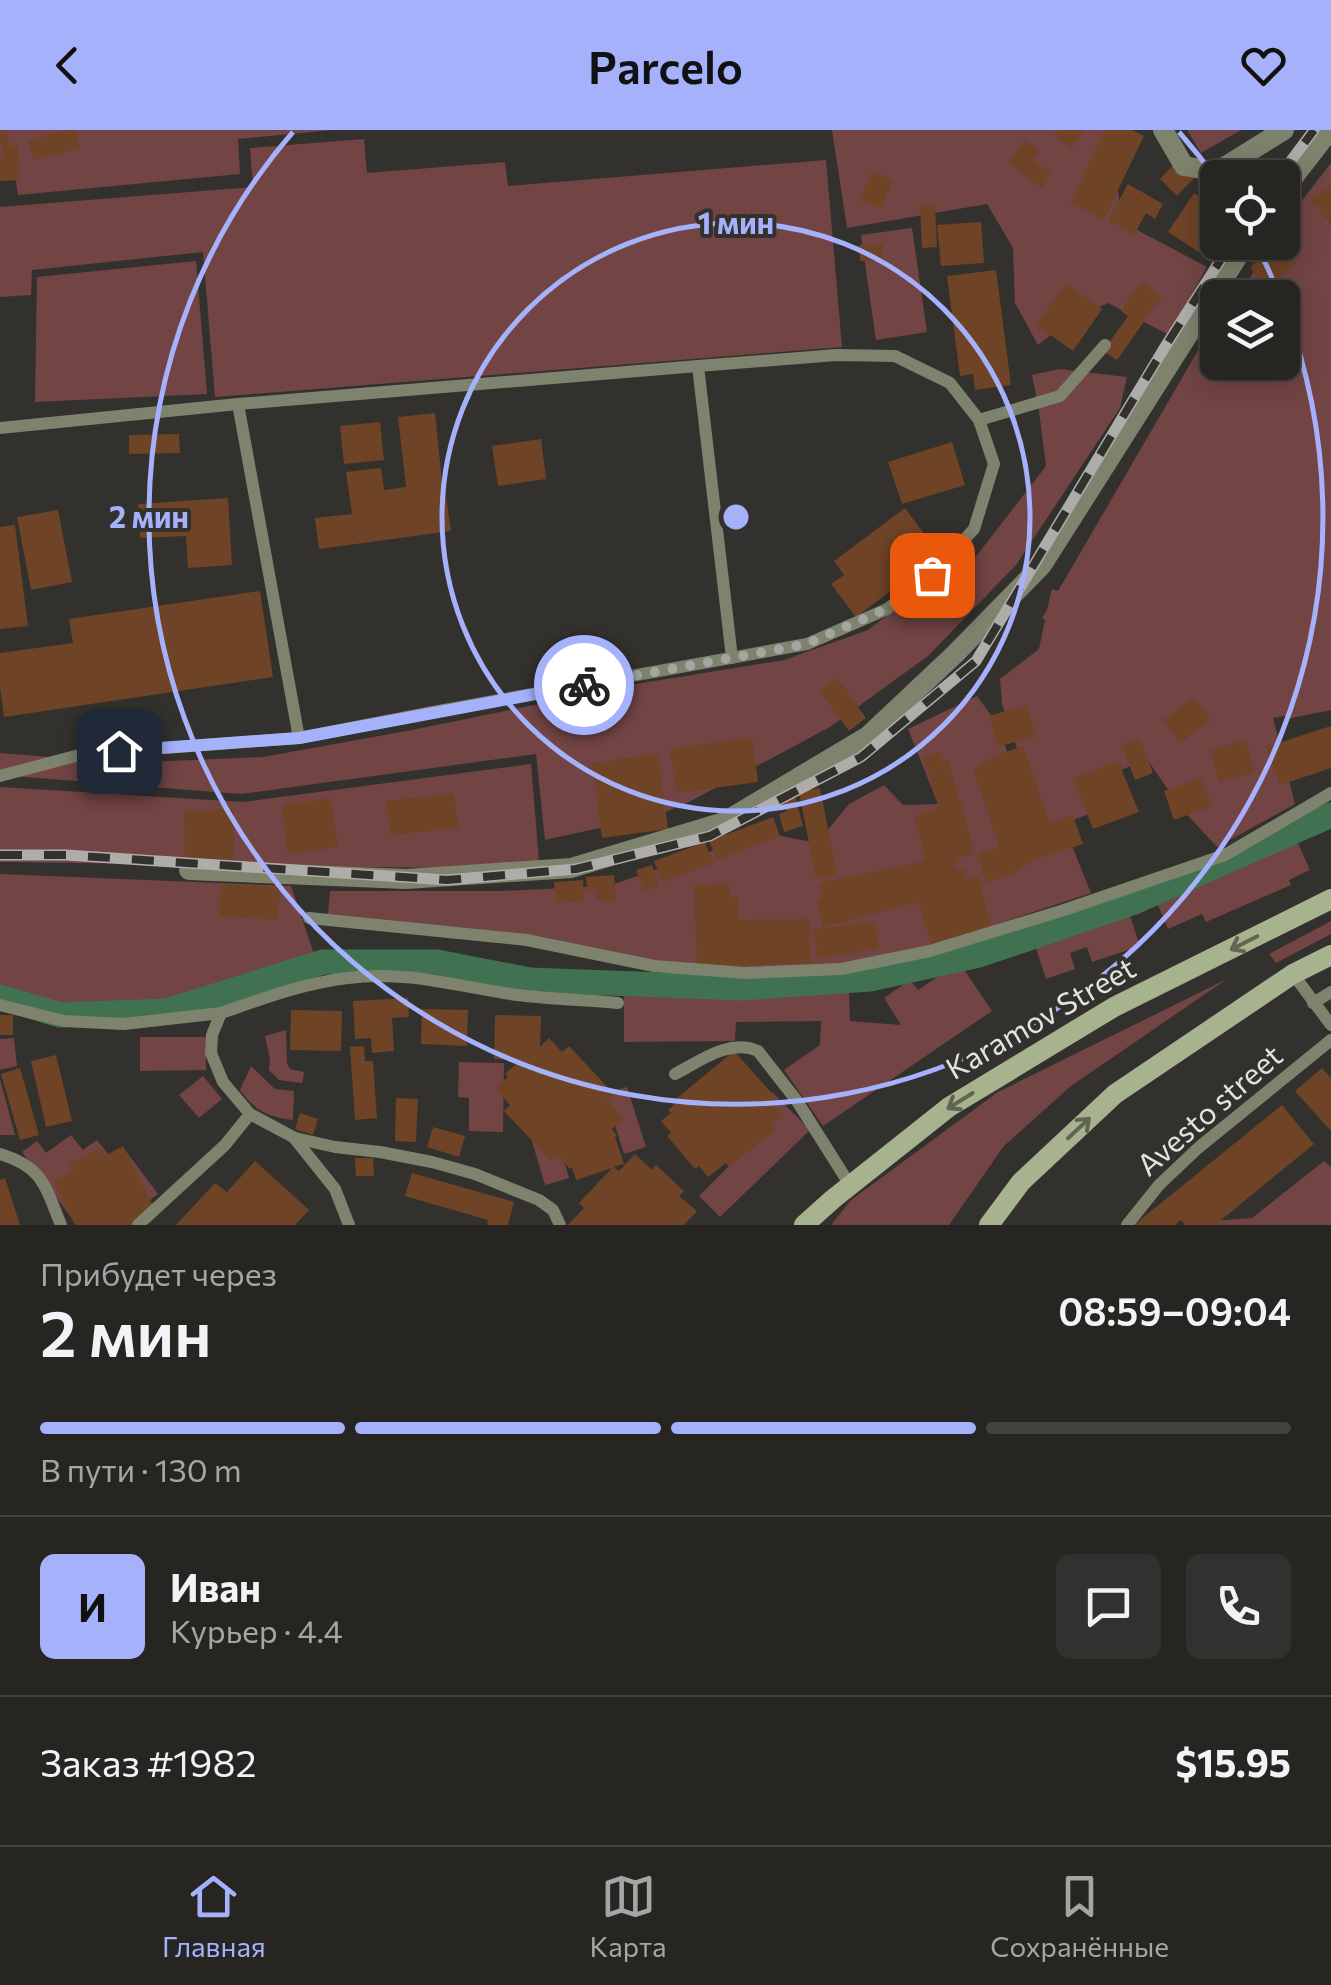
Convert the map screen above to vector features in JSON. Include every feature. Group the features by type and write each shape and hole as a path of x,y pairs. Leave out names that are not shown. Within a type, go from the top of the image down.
{"main road":[{"name":"Karamov Street","path":"804,1225 949,1107 1114,1007 1331,899"},
{"path":"989,1225 1020,1182 1115,1094 1292,974 1331,955"}],"street":[{"path":"1163,130 1184,166 1213,170 1284,130"},
{"path":"1300,169 1330,130"},
{"path":"189,870 406,880 571,868 724,822 740,813 868,736 1042,565 1236,260"}],"lane":[{"path":"979,420 1060,396 1105,345"},
{"path":"0,428 698,366 836,355 894,356 950,383 979,420 994,464 974,529 932,575 886,609 807,644 299,738 83,754 0,776"},
{"path":"698,366 732,658"},
{"path":"238,404 299,738"},
{"path":"309,918 527,940 654,966 746,973 841,969 930,952 1225,855 1331,793"},
{"path":"1292,974 1331,1025"},
{"path":"0,1005 64,1021 138,1022 221,1014 306,985 385,976 426,978 518,995 618,1003"},
{"path":"1313,1003 1331,992"},
{"path":"221,1014 212,1034 212,1052 222,1082 250,1114 295,1138 432,1162 475,1174 548,1206 560,1225"},
{"name":"Avesto street","path":"1127,1225 1159,1185 1198,1148 1331,1040"},
{"path":"675,1074 730,1047 748,1046 758,1051 798,1100 850,1185"},
{"path":"138,1225 226,1146 250,1114"},
{"path":"295,1138 335,1190 349,1225"},
{"path":"0,1154 31,1167 46,1188 61,1225"}],"shaded area":[{"path":"0,130 333,130 238,139 240,174 18,195 12,156 0,159"},
{"path":"832,130 1110,130 1122,222 1207,267 1169,335 1108,303 1072,319 1038,345 1015,303 1013,248 987,204 847,228"},
{"path":"1187,130 1241,130 1201,153"},
{"path":"364,139 367,173 505,162 508,186 826,160 842,347 215,397 203,252 32,270 31,295 0,297 0,207 253,187 250,148"},
{"path":"1331,163 1331,710 1273,718 1295,804 1217,847 1180,807 1147,759 1114,773 1112,806 1045,830 1002,704 1000,679 1039,649 1045,620 1042,618 1052,589 1058,591 1200,347 1200,380 1300,380 1300,280 1248,280 1261,260 1300,260 1300,203"},
{"path":"912,228 927,332 876,340 861,235"},
{"path":"196,261 207,394 35,402 37,277"},
{"path":"1059,369 1127,377 1120,408 1016,565 928,656 830,727 658,815 545,840 536,754 241,794 0,775 0,753 123,763 263,757 636,684 784,660 868,630 921,590 974,559 1046,466 1032,375"},
{"path":"977,696 998,725 1037,842 1068,836 1091,893 925,948 838,965 750,967 661,962 534,935 328,914 330,891 501,891 608,886 765,833 817,843 849,804 884,785 903,805 938,804 908,729"},
{"path":"531,764 539,861 447,868 0,862 0,787 243,802"},
{"path":"1296,839 1310,870 1289,880 1291,885 1206,922 1202,914 1168,929 1156,901"},
{"path":"0,874 291,886 314,954 162,1005 62,1006 23,998 0,987"},
{"path":"1128,910 1140,946 1092,962 1087,947 1070,953 1075,969 1046,979 1034,942"},
{"path":"1331,921 1331,934 1276,963 1269,954"},
{"path":"959,962 992,1011 823,1126 784,1070 820,1045 821,1021 736,1022 735,1041 624,1042 624,992 849,991 850,1021 901,1025 884,998 910,980 918,990"},
{"path":"1227,979 1071,1086 1003,1147 949,1225 831,1225 851,1200 998,1092"},
{"path":"286,1030 287,1063 290,1069 304,1072 301,1083 279,1080 269,1070 265,1036"},
{"path":"140,1037 206,1037 206,1070 140,1071"},
{"path":"14,1038 17,1066 0,1070 0,1039"},
{"path":"459,1062 504,1063 503,1132 469,1131 469,1098 458,1097"},
{"path":"251,1066 275,1089 294,1091 293,1120 263,1112 245,1097 240,1090"},
{"path":"203,1076 222,1099 199,1118 179,1095"},
{"path":"0,1079 15,1135 0,1135"},
{"path":"627,1087 646,1147 624,1154 612,1115 556,1133 569,1178 545,1185 525,1118"},
{"path":"772,1092 810,1130 720,1217 699,1196 736,1159 720,1142"},
{"path":"71,1135 83,1150 97,1140 112,1159 125,1150 158,1194 117,1225 77,1225 22,1152 37,1141 46,1153"},
{"path":"1324,1161 1331,1167 1331,1225 1185,1223 1252,1218"}],"building":[{"path":"0,130 8,130 9,146 18,145 20,180 0,181"},
{"path":"75,130 80,148 33,160 28,140"},
{"path":"1058,130 1085,130 1071,148 1054,136"},
{"path":"1105,130 1132,130 1144,136 1104,219 1070,203"},
{"path":"1025,140 1040,151 1033,160 1052,173 1041,188 1008,163"},
{"path":"1180,158 1197,175 1177,196 1160,179"},
{"path":"872,171 893,180 881,208 860,200"},
{"path":"1128,184 1163,204 1155,219 1146,213 1134,235 1108,220"},
{"path":"1331,185 1331,225 1311,200"},
{"path":"1194,193 1200,197 1200,253 1168,232"},
{"path":"935,205 937,247 922,248 920,206"},
{"path":"981,222 984,263 941,266 937,225"},
{"path":"883,244 883,260 860,261 859,245"},
{"path":"1259,260 1296,263 1274,280 1260,280 1250,267"},
{"path":"996,270 1011,385 975,390 973,374 960,376 947,276"},
{"path":"1141,282 1162,296 1117,360 1103,351 1128,316 1121,311"},
{"path":"1066,283 1102,309 1073,351 1036,325"},
{"path":"435,413 451,531 319,549 315,518 352,514 346,472 381,468 384,490 406,487 398,417"},
{"path":"380,422 384,460 344,464 340,426"},
{"path":"179,434 180,453 129,454 129,435"},
{"path":"541,439 546,479 498,486 492,446"},
{"path":"952,442 965,485 902,504 888,462"},
{"path":"228,498 232,565 188,568 186,536 140,538 138,504"},
{"path":"905,508 931,543 916,554 925,565 856,617 831,584 844,575 834,561"},
{"path":"58,510 72,582 31,590 17,517"},
{"path":"15,525 28,626 0,629 0,527"},
{"path":"260,591 273,677 4,717 0,653 73,643 69,619"},
{"path":"837,678 866,718 849,731 819,691"},
{"path":"1194,697 1211,720 1180,743 1163,720"},
{"path":"1027,705 1036,736 998,747 989,716"},
{"path":"1331,726 1331,768 1280,785 1266,747"},
{"path":"752,737 758,782 676,793 670,749"},
{"path":"1140,738 1153,773 1135,780 1122,745"},
{"path":"1246,740 1255,773 1219,782 1210,750"},
{"path":"1023,746 1050,823 1073,815 1083,844 1033,860 986,883 978,854 999,847 973,769"},
{"path":"939,752 942,762 948,760 974,849 973,854 956,859 958,864 954,865 956,871 963,869 966,879 979,876 991,928 932,947 918,902 823,927 816,901 822,900 818,883 926,861 914,816 939,807 923,758"},
{"path":"658,754 668,829 602,838 592,763"},
{"path":"1118,761 1139,812 1093,829 1073,779"},
{"path":"1201,778 1212,806 1174,820 1164,791"},
{"path":"820,788 837,875 816,879 799,792"},
{"path":"454,794 458,828 390,835 386,801"},
{"path":"795,796 803,826 784,832 779,814 787,811 783,800"},
{"path":"331,798 338,847 288,854 282,805"},
{"path":"233,809 234,862 185,863 184,810"},
{"path":"773,817 780,836 717,860 709,841"},
{"path":"705,842 713,863 662,882 654,861"},
{"path":"652,865 659,886 644,891 636,870"},
{"path":"614,875 616,900 597,901 596,889 587,890 586,877"},
{"path":"583,880 584,901 556,903 554,882"},
{"path":"729,883 730,897 738,897 739,920 810,919 811,963 697,967 694,885"},
{"path":"221,884 280,887 278,920 219,916"},
{"path":"875,921 879,949 818,958 813,930"},
{"path":"408,998 409,1017 392,1018 394,1051 372,1053 371,1038 355,1039 353,1001"},
{"path":"422,1009 468,1010 467,1046 421,1044"},
{"path":"291,1010 342,1011 341,1051 290,1050"},
{"path":"0,1015 13,1015 13,1035 0,1035"},
{"path":"495,1015 541,1016 540,1047 549,1038 562,1052 569,1046 614,1094 607,1100 624,1119 612,1129 624,1164 614,1167 619,1171 635,1154 652,1170 656,1165 684,1191 679,1196 697,1211 684,1225 568,1225 584,1208 579,1203 612,1168 576,1180 572,1167 558,1156 552,1162 504,1111 510,1105 495,1088 520,1060 494,1059"},
{"path":"364,1046 365,1061 373,1061 377,1118 355,1120 350,1047"},
{"path":"734,1051 778,1102 774,1105 782,1116 771,1125 775,1130 729,1167 726,1163 708,1177 699,1166 695,1169 667,1136 671,1133 661,1121 671,1113 668,1110 676,1099"},
{"path":"56,1055 72,1121 46,1127 31,1061"},
{"path":"20,1068 39,1135 20,1140 1,1074"},
{"path":"1322,1068 1331,1078 1331,1131 1295,1091"},
{"path":"396,1098 418,1099 416,1142 395,1141"},
{"path":"1282,1105 1314,1144 1215,1225 1185,1225 1181,1220 1175,1225 1134,1225"},
{"path":"300,1113 318,1119 313,1135 295,1129"},
{"path":"433,1127 465,1136 459,1157 427,1147"},
{"path":"123,1146 156,1212 141,1225 75,1225 53,1181 73,1171 69,1164 101,1148 105,1156"},
{"path":"355,1158 373,1158 374,1176 356,1176"},
{"path":"255,1161 309,1210 295,1225 176,1225 215,1183 227,1192"},
{"path":"412,1173 514,1202 508,1225 487,1225 488,1220 405,1196"},
{"path":"5,1178 20,1225 0,1225 0,1180"}],"waterway":[{"path":"0,997 60,1015 167,1011 323,962 437,962 530,980 742,988 870,979 979,955 1132,903 1331,815"}],"railway":[{"path":"1292,160 1314,130"},
{"path":"0,855 66,855 447,880 576,869 710,836 861,757 976,661 1220,260"}],"way so far":[{"path":"584,685 807,644 886,609 932,575"}],"route":[{"path":"119,751 299,738 584,685"}]}
